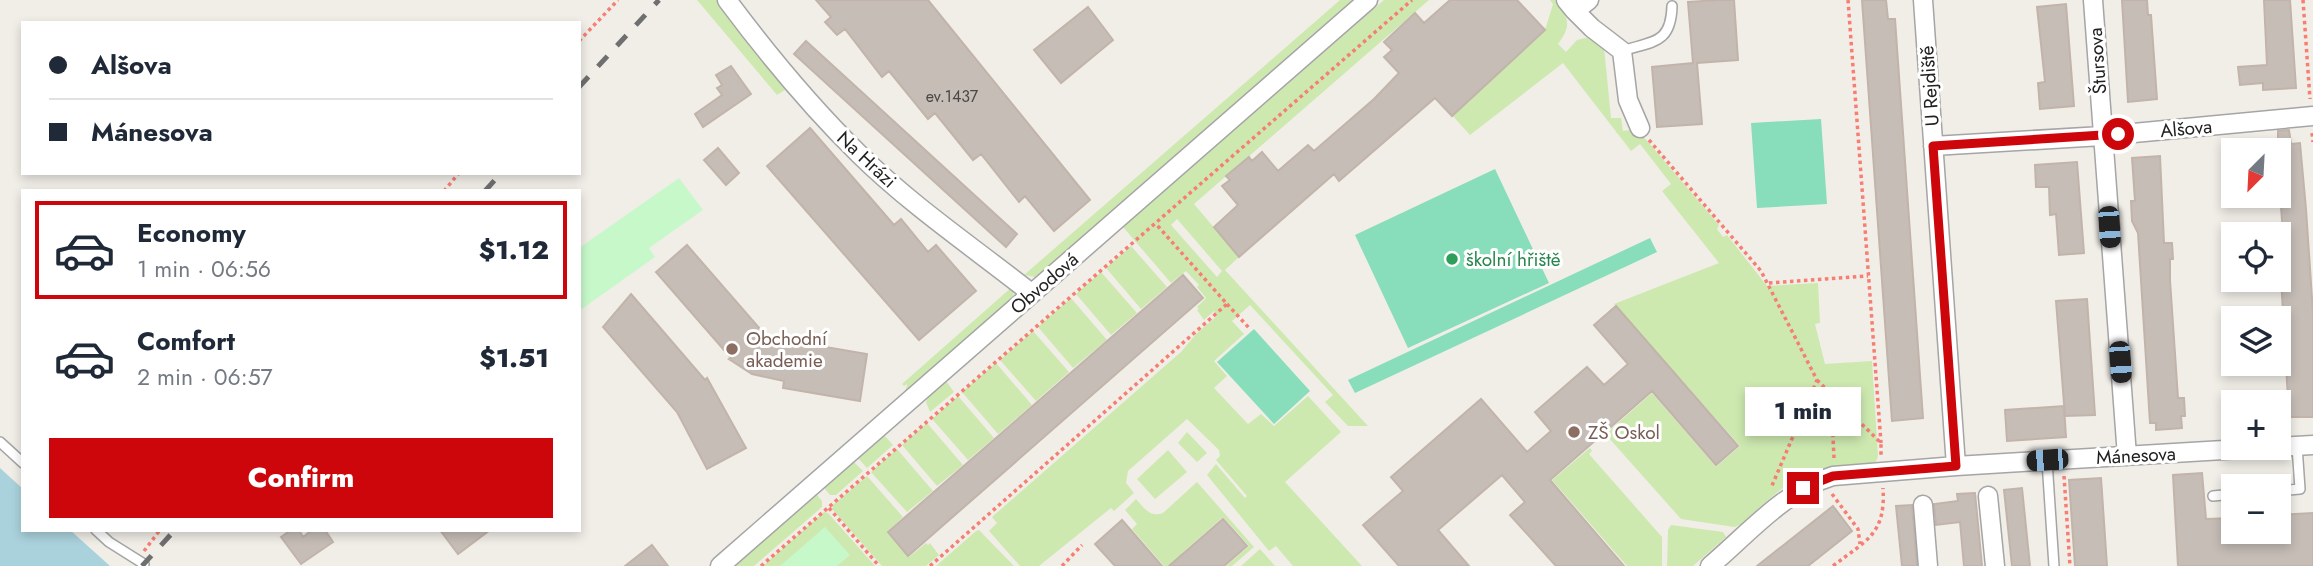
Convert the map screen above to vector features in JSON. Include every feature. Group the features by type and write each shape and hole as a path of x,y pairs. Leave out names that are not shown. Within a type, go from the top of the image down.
{"street":[{"name":"Na Hrázi","path":"727,0 775,64 860,155 894,186 1031,293"},
{"name":"Obvodová","path":"720,566 1368,0"},
{"name":"U Rejdiště","path":"1923,0 1956,466"},
{"name":"Štursova","path":"2093,0 2127,456"},
{"path":"1577,4 1592,28 1622,51 1628,100 1640,128"},
{"name":"Alšova","path":"1933,146 2102,136 2313,116"},
{"name":"Mánesova","path":"1710,566 1788,498 1803,488 1833,476 2221,450"},
{"path":"1988,496 1995,566"},
{"path":"1923,505 1928,566"}],"lane":[{"path":"1622,51 1667,34 1672,6"},
{"path":"0,442 21,461"},
{"path":"2291,490 2300,489 2296,446"},
{"path":"2047,460 2054,566"},
{"path":"2213,496 2221,495"},
{"path":"98,532 140,561"}],"path":[{"path":"581,39 618,0"},
{"path":"761,566 1412,0"},
{"path":"1833,566 1874,535 1883,515 1881,443 1848,0"},
{"path":"1640,128 1762,271 1817,380 1881,443"},
{"path":"446,189 457,175"},
{"path":"1156,224 1250,330"},
{"path":"1769,284 1868,276"},
{"path":"930,566 1227,303"},
{"path":"1769,494 1817,380"},
{"path":"1827,390 1832,417 1834,469"},
{"path":"2063,470 2070,566"},
{"path":"1835,490 1831,495 1858,529 1860,544"},
{"path":"829,508 879,566"},
{"path":"140,561 159,532"},
{"path":"1062,566 1082,545"}],"green space":[{"path":"697,0 717,0 785,90 777,95"},
{"path":"1340,0 1357,0 1044,273 1035,277 1024,275"},
{"path":"1384,0 1429,0 1194,204 1239,257 1225,270 1368,426 1348,426 1325,402 1333,395 1250,305 1232,321 1244,334 1214,361 1227,376 1214,388 1248,424 1261,414 1274,426 1308,396 1341,432 1285,482 1362,566 1293,566 1276,546 1269,551 1207,475 1216,464 1245,498 1247,496 1216,460 1220,456 1219,450 1187,419 1128,471 1126,483 1134,493 1114,511 1111,508 1039,566 1020,566 989,531 997,523 992,517 1181,352 1197,333 1217,316 1214,311 1204,320 1197,310 1206,298 1197,287 1199,285 1186,271 1171,283 1123,227","holes":["1177,219 1222,271 1217,277 1171,225"]},
{"path":"1550,0 1555,0 1566,17 1567,26 1558,44 1566,52 1577,40 1589,37 1604,47 1611,118 1621,118 1623,131 1637,129 1719,225 1717,229 1723,237 1727,235 1767,286 1818,283 1820,323 1815,324 1825,364 1872,361 1878,456 1876,462 1821,469 1798,478 1734,527 1681,519 1608,437 1605,440 1603,436 1652,393 1716,467 1740,446 1614,304 1719,263 1662,191 1671,184 1640,144 1631,151 1563,63 1470,135 1452,115 1546,27 1553,4"},
{"path":"1821,119 1827,204 1757,208 1751,123"},
{"name":"školní hřiště","path":"1495,169 1549,283 1408,348 1355,235"},
{"path":"679,178 703,210 649,248 655,257 581,310 581,247"},
{"path":"1650,238 1657,252 1355,393 1348,380"},
{"path":"1131,246 1167,287 1141,309 1106,268"},
{"path":"1101,272 1137,313 1111,335 1076,294"},
{"path":"1012,287 1014,297 1011,302 903,396 907,384 902,384"},
{"path":"1071,298 1107,340 1073,368 1038,327"},
{"path":"1254,329 1310,391 1274,424 1217,362"},
{"path":"1033,331 1069,372 1036,401 1000,360"},
{"path":"996,363 1032,405 998,434 962,392"},
{"path":"946,381 954,392 930,412 926,402 929,396"},
{"path":"958,396 994,438 968,460 932,419"},
{"path":"927,423 963,465 937,486 902,445"},
{"path":"1187,432 1207,453 1197,462 1178,443"},
{"path":"884,435 893,445 867,468 858,458"},
{"path":"1590,448 1592,451 1589,454 1662,537 1662,566 1627,566 1552,480"},
{"path":"897,449 933,491 907,512 871,472"},
{"path":"1168,450 1187,472 1155,499 1137,479"},
{"path":"854,462 863,471 836,495 830,495 824,488"},
{"path":"867,476 903,517 887,532 909,557 926,543 930,543 939,555 926,566 882,566 832,509 833,505"},
{"path":"1197,482 1254,547 1232,566 1226,566 1249,546 1223,517 1182,553 1183,556 1172,566 1164,566 1132,529 1137,524 1125,510 1136,499 1151,513 1163,513"},
{"path":"817,495 822,501 822,507 754,566 734,566"},
{"path":"824,512 828,513 875,566 763,566"},
{"path":"1671,525 1723,532 1726,537 1693,566 1667,566 1668,530"},
{"path":"825,527 850,555 837,566 780,566"},
{"path":"979,530 1014,566 936,566 976,531"},
{"path":"1260,549 1275,566 1241,566"}],"water":[{"path":"0,468 21,487 21,532 72,532 110,566 0,566"}],"building":[{"path":"816,0 928,0 1090,200 1054,231 1025,196 1019,202 981,154 973,160 935,113 928,119 889,71 882,77 845,29 837,35 825,22 831,17"},
{"path":"1450,0 1517,0 1545,30 1452,116 1435,98 1339,181 1334,174 1239,257 1214,227 1238,205 1222,186 1230,180 1226,176 1249,157 1252,161 1262,152 1278,171 1308,145 1314,151 1374,99 1399,73 1384,57 1392,50 1384,42 1415,13 1424,23"},
{"path":"1734,0 1738,60 1697,63 1702,124 1657,127 1652,67 1693,63 1688,2"},
{"path":"1862,0 1886,0 1888,19 1895,19 1923,418 1892,421"},
{"path":"2122,0 2147,0 2148,15 2151,15 2157,99 2128,102"},
{"path":"2264,0 2290,0 2296,88 2263,90 2263,83 2240,85 2238,67 2267,65"},
{"path":"2066,4 2074,106 2040,109 2038,83 2045,82 2037,7"},
{"path":"1088,7 1113,40 1061,83 1034,50"},
{"path":"806,41 1017,234 1006,247 794,54"},
{"path":"731,66 751,94 703,127 695,114 722,95 717,88 722,85 716,75"},
{"path":"810,128 894,225 901,219 928,252 936,245 976,291 919,340 767,166"},
{"path":"2289,130 2290,138 2278,138 2278,131"},
{"path":"2300,143 2313,313 2313,417 2291,417 2291,390 2287,390 2287,376 2291,376 2291,306 2283,306 2282,292 2291,292 2291,222 2282,222 2281,208 2291,208 2291,144"},
{"path":"718,148 739,173 726,185 704,160"},
{"path":"2160,156 2164,243 2172,243 2170,280 2178,398 2184,398 2185,416 2181,416 2182,428 2156,430 2156,423 2150,423 2138,233 2132,221 2131,201 2135,201 2132,158"},
{"path":"2077,162 2084,253 2059,255 2056,214 2050,215 2049,187 2036,187 2035,165"},
{"path":"687,245 767,337 867,354 860,401 783,388 784,381 752,374 729,359 731,358 656,272"},
{"path":"1183,275 1203,298 908,556 888,532"},
{"path":"631,294 705,380 707,378 746,448 707,469 677,412 603,327"},
{"path":"2087,299 2095,415 2065,416 2056,301"},
{"path":"1616,306 1738,446 1716,465 1652,391 1550,480 1624,566 1556,566 1510,515 1525,502 1502,475 1438,530 1469,566 1399,566 1363,525 1403,491 1391,477 1481,399 1527,452 1551,431 1535,412 1587,367 1604,385 1628,364 1594,325"},
{"path":"2064,406 2066,437 2007,441 2005,410"},
{"path":"2202,473 2206,519 2221,518 2221,544 2291,544 2291,514 2313,513 2313,566 2178,566 2173,475"},
{"path":"2101,478 2107,566 2075,566 2069,480"},
{"path":"2022,488 2030,566 2012,566 2004,490"},
{"path":"1975,493 1982,566 1964,566 1960,522 1936,525 1934,504 1958,501 1957,494"},
{"path":"1912,505 1917,566 1902,566 1896,506"},
{"path":"1833,506 1852,531 1808,566 1757,566"},
{"path":"1223,519 1247,546 1224,566 1169,566"},
{"path":"1122,520 1162,566 1115,566 1095,544"},
{"path":"288,532 300,532 303,537 309,532 326,532 333,542 301,564 281,537"},
{"path":"442,532 487,532 458,554"},
{"path":"652,545 668,566 625,566"}],"railway":[{"path":"581,85 659,0"},
{"path":"487,189 499,175"},
{"path":"142,566 173,532"}],"place":[{"name":"školní hřiště","path":"1452,259"},
{"name":"Obchodní akademie","path":"732,349"},
{"name":"ZŠ Oskol","path":"1574,432"}],"route":[{"path":"1803,488 1833,476 1956,466 1933,146 2118,134"}]}
